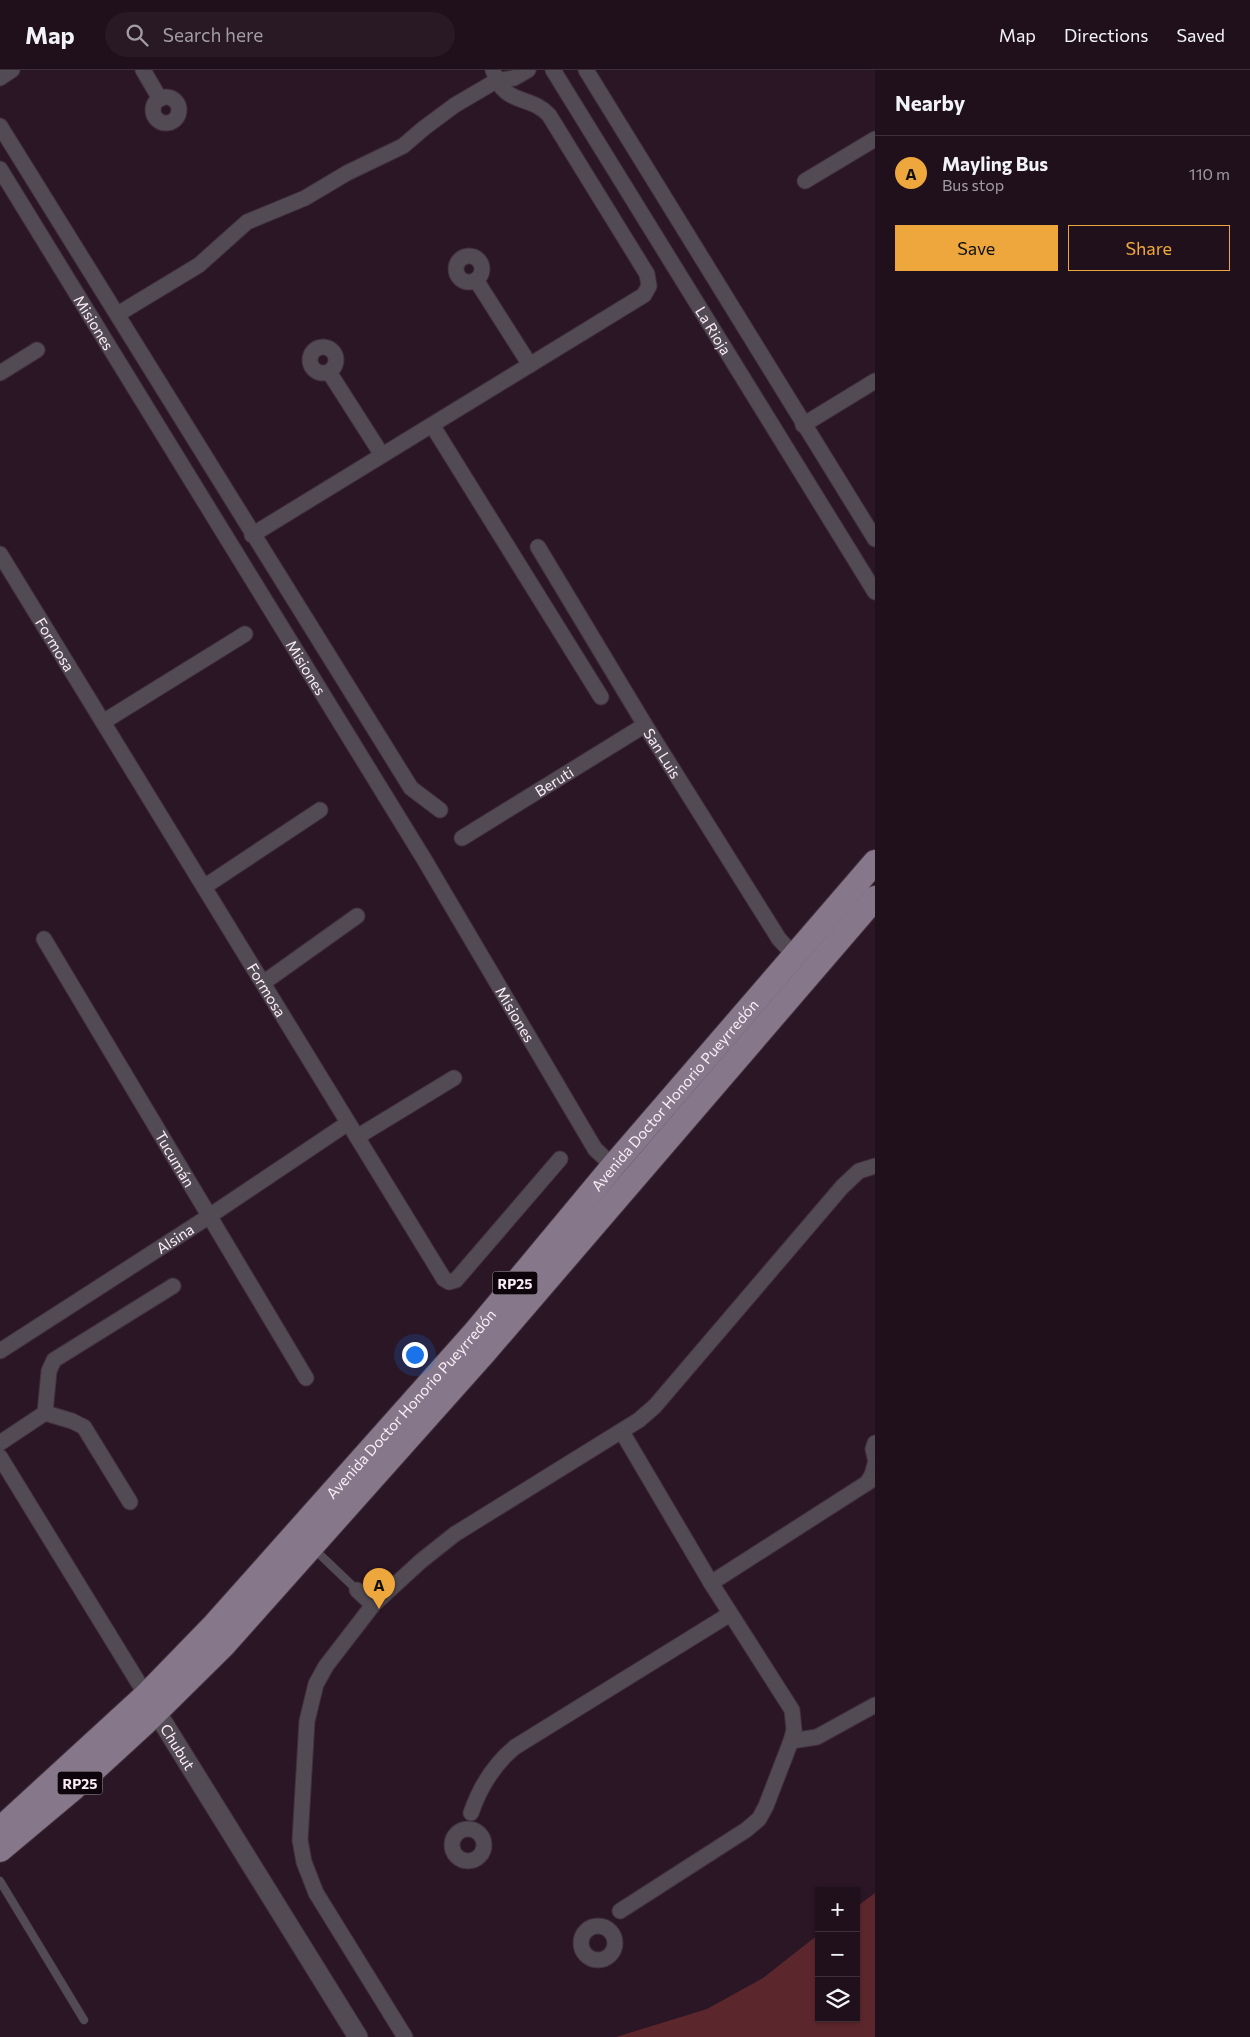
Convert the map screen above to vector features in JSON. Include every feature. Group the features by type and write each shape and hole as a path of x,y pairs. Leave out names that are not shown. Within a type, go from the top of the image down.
{"main road":[{"name":"Avenida Doctor Honorio Pueyrredón","path":"0,1829 222,1646 304,1540 613,1166 875,862"},
{"name":"Avenida Doctor Honorio Pueyrredón","path":"304,1540 485,1352 875,898"},
{"name":"Avenida Doctor Honorio Pueyrredón","path":"0,1850 74,1788 152,1704"}],"street":[{"path":"0,78 12,70"},
{"path":"143,70 160,98"},
{"path":"118,314 199,265 247,222 305,198 346,173 404,146 437,118 497,74 514,78 528,70"},
{"name":"La Rioja","path":"553,70 875,592"},
{"path":"586,70 875,539"},
{"path":"252,535 644,295 649,286 647,274 549,115 537,107 516,100 497,74"},
{"path":"0,126 118,314 252,535 411,788 440,810"},
{"path":"805,182 875,139"},
{"name":"Misiones","path":"0,169 424,859 595,1149 613,1166"},
{"path":"476,280 530,365"},
{"path":"0,373 37,350"},
{"path":"329,372 382,455"},
{"path":"803,425 875,381"},
{"path":"432,425 601,697"},
{"name":"San Luis","path":"538,547 646,726 779,939 795,956"},
{"name":"Formosa","path":"0,554 444,1279 449,1282 456,1280 560,1159"},
{"path":"104,722 245,634"},
{"name":"Beruti","path":"462,838 646,726"},
{"path":"204,887 320,810"},
{"path":"263,983 357,916"},
{"name":"Tucumán","path":"44,939 208,1217 306,1378"},
{"path":"357,1138 454,1078"},
{"name":"Alsina","path":"0,1351 208,1217 348,1123"},
{"path":"404,2037 316,1892 304,1862 300,1840 307,1721 316,1684 326,1666 373,1605 421,1561 455,1534 584,1453 622,1432 655,1406 842,1187 858,1171 875,1166"},
{"path":"45,1413 49,1371 54,1360 173,1286"},
{"path":"0,1443 45,1413"},
{"path":"45,1413 84,1427 130,1502"},
{"path":"620,1910 615,1918 612,1934 615,1944 610,1954 600,1959 589,1958 582,1949 581,1938 587,1929 746,1830 759,1819 792,1741 794,1730 792,1710 710,1583 622,1432"},
{"path":"875,1443 875,1458"},
{"name":"Chubut","path":"0,1457 358,2037"},
{"path":"710,1583 871,1481 875,1464"},
{"path":"357,1590 373,1605"},
{"path":"470,1813 483,1842 482,1852 479,1857 469,1861 459,1859 452,1851 452,1840 459,1832 489,1774 499,1760 515,1747 730,1614"},
{"path":"792,1741 817,1737 875,1705"},
{"path":"459,1832 469,1829 478,1833"},
{"path":"592,1926 603,1926 612,1934"}],"lane":[{"path":"304,1540 357,1590"},
{"path":"0,1881 84,2020"}],"shaded area":[{"path":"875,1893 875,2037 616,2037 707,2009 763,1978 815,1937 815,2022 860,2022 860,1904"}],"place":[{"name":"Mayling Bus","path":"379,1609"}]}
